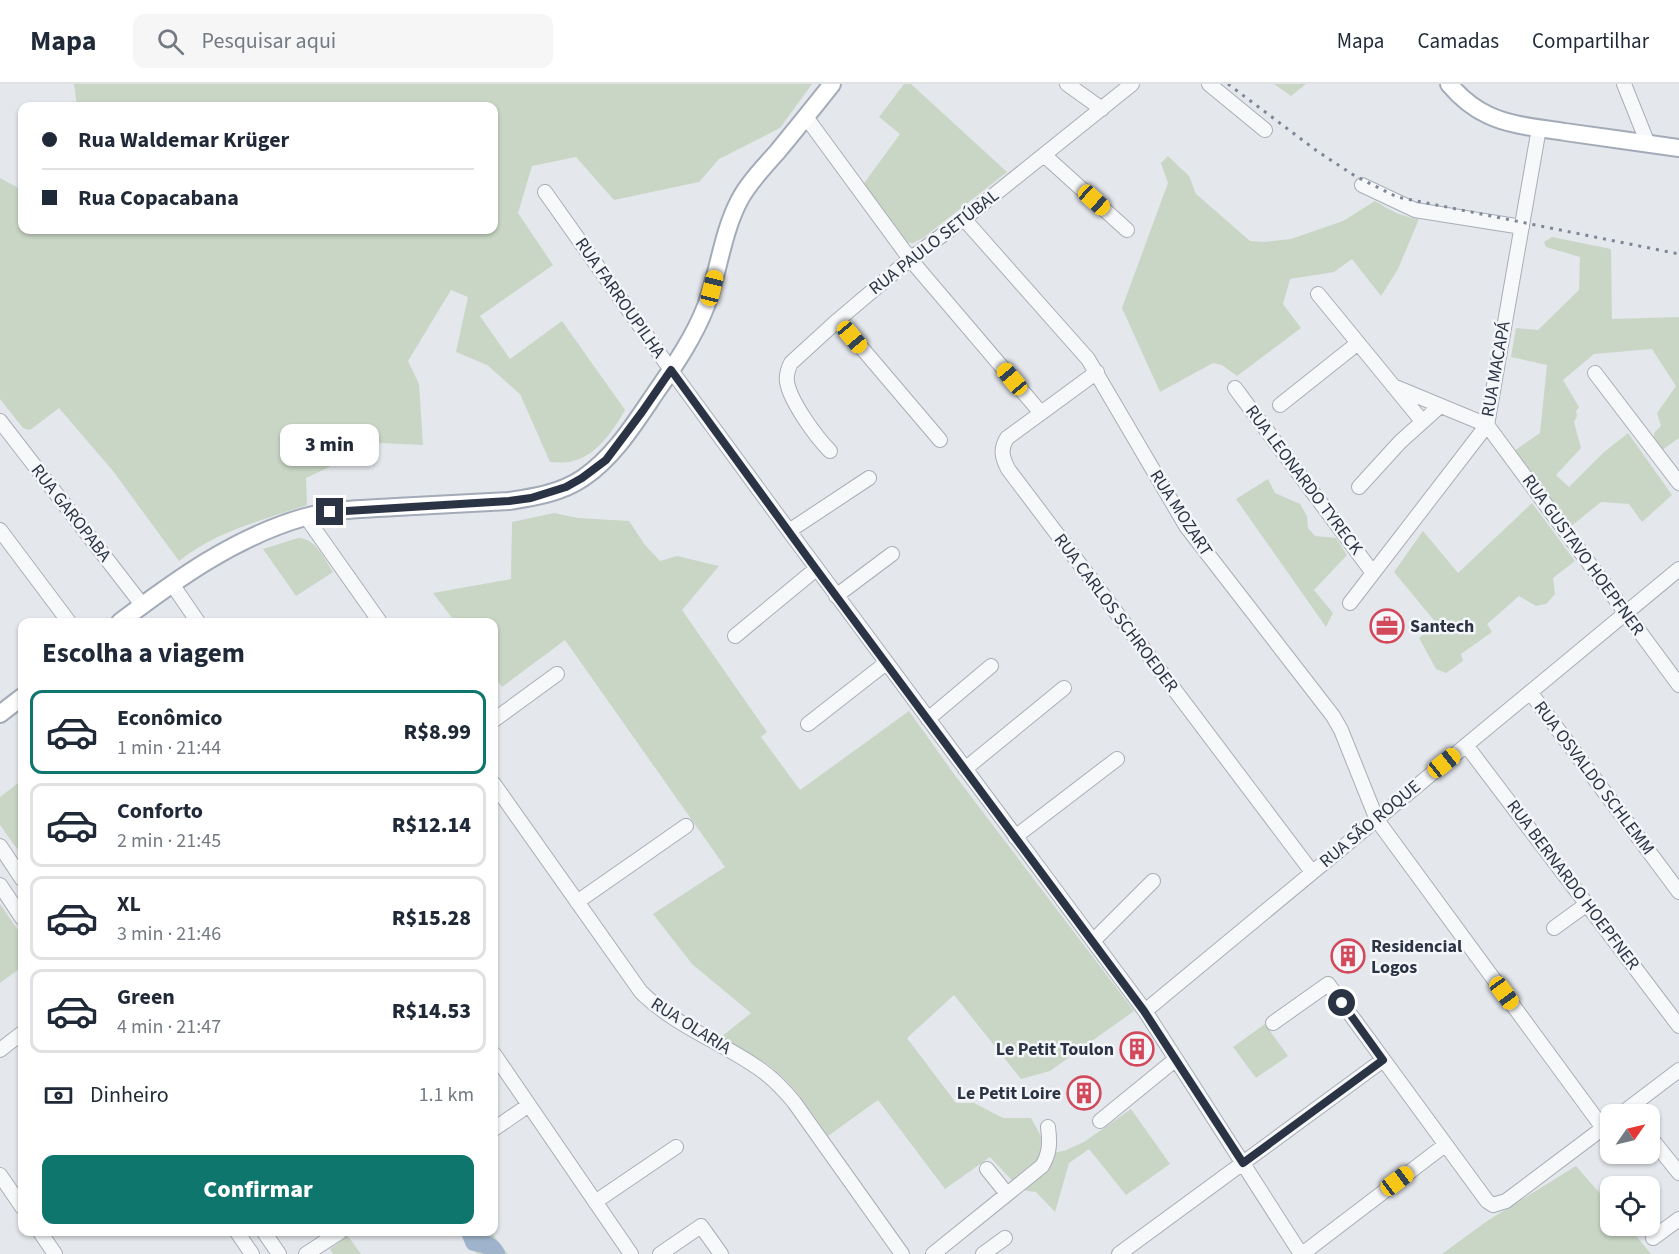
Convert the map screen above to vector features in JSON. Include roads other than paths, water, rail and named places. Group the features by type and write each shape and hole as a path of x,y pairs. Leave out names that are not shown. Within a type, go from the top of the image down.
{"main road":[{"path":"126,618 194,568 278,526 306,517 357,509 531,498 566,487 606,460 671,370 698,323 712,288 729,223 741,198 832,84"},
{"path":"1449,84 1474,107 1505,121 1679,148"},
{"path":"0,714 18,700"}],"street":[{"path":"1067,84 1102,109"},
{"name":"RUA PAULO SETÚBAL","path":"830,451 812,430 793,396 787,379 791,363 910,259 964,219 1132,84"},
{"path":"1209,84 1265,130"},
{"path":"1624,84 1648,144"},
{"path":"806,117 910,259 1041,413"},
{"name":"RUA MACAPÁ","path":"1350,603 1487,425 1539,128"},
{"path":"1044,155 1127,230"},
{"path":"1362,185 1415,210 1522,227"},
{"name":"RUA FARROUPILHA","path":"545,192 816,569 1144,1011 1301,1254"},
{"name":"RUA MOZART","path":"964,219 1088,359 1186,526 1333,716 1348,746 1377,820 1600,1116"},
{"path":"1318,294 1422,421"},
{"path":"838,320 939,440"},
{"path":"1280,405 1358,343"},
{"name":"RUA CARLOS SCHROEDER","path":"1097,372 1007,438 1003,444 1002,454 1008,469 1312,872"},
{"path":"1595,373 1679,483"},
{"path":"1393,386 1487,425"},
{"name":"RUA LEONARDO TYRECK","path":"1235,388 1373,573"},
{"path":"1359,487 1400,442 1440,406"},
{"name":"RUA GAROPABA","path":"0,421 142,606"},
{"name":"RUA GUSTAVO HOEPFNER","path":"1487,425 1679,685"},
{"path":"789,531 869,478"},
{"path":"306,517 377,618"},
{"path":"0,530 66,618"},
{"path":"836,596 892,554"},
{"path":"735,636 816,569"},
{"name":"RUA SÃO ROQUE","path":"1144,1011 1679,569"},
{"path":"171,584 195,618"},
{"path":"808,724 886,663"},
{"path":"928,719 991,666"},
{"path":"498,717 557,674"},
{"path":"965,769 1064,688"},
{"name":"RUA OSVALDO SCHLEMM","path":"1530,692 1679,892"},
{"name":"RUA BERNARDO HOEPFNER","path":"1467,744 1679,1026"},
{"path":"1015,837 1117,759"},
{"name":"RUA OLARIA","path":"498,790 632,981 652,1003 761,1070 785,1091 902,1254"},
{"path":"577,902 686,826"},
{"path":"0,846 18,873"},
{"path":"1093,941 1153,881"},
{"path":"0,885 18,912"},
{"path":"1554,928 1587,904"},
{"path":"1273,1023 1328,984 1487,1201 1493,1205 1506,1201 1600,1130"},
{"path":"0,1050 18,1035"},
{"path":"1100,1121 1176,1059"},
{"path":"498,1060 631,1254"},
{"path":"1119,1254 1383,1060"},
{"path":"1638,1104 1679,1070"},
{"path":"498,1126 529,1105"},
{"path":"933,1254 1042,1167 1047,1158 1050,1143 1048,1127"},
{"path":"1301,1254 1445,1144"},
{"path":"595,1202 676,1147"},
{"path":"1660,1149 1679,1173"},
{"path":"987,1169 1007,1194"},
{"path":"0,1175 18,1201"},
{"path":"1653,1238 1679,1219"},
{"path":"660,1254 701,1226 721,1254"},
{"path":"43,1236 55,1254"},
{"path":"240,1236 252,1254"},
{"path":"267,1236 279,1254"},
{"path":"306,1254 334,1236"},
{"path":"983,1254 1005,1238"}],"waterway":[{"path":"472,1236 474,1242 490,1247 496,1254"}],"railway":[{"path":"1228,84 1317,151 1355,176 1397,197 1679,254"}],"place":[{"name":"Santech","path":"1387,626"},
{"name":"Residencial Logos","path":"1348,956"},
{"name":"Le Petit Toulon","path":"1137,1049"},
{"name":"Le Petit Loire","path":"1084,1093"}]}
